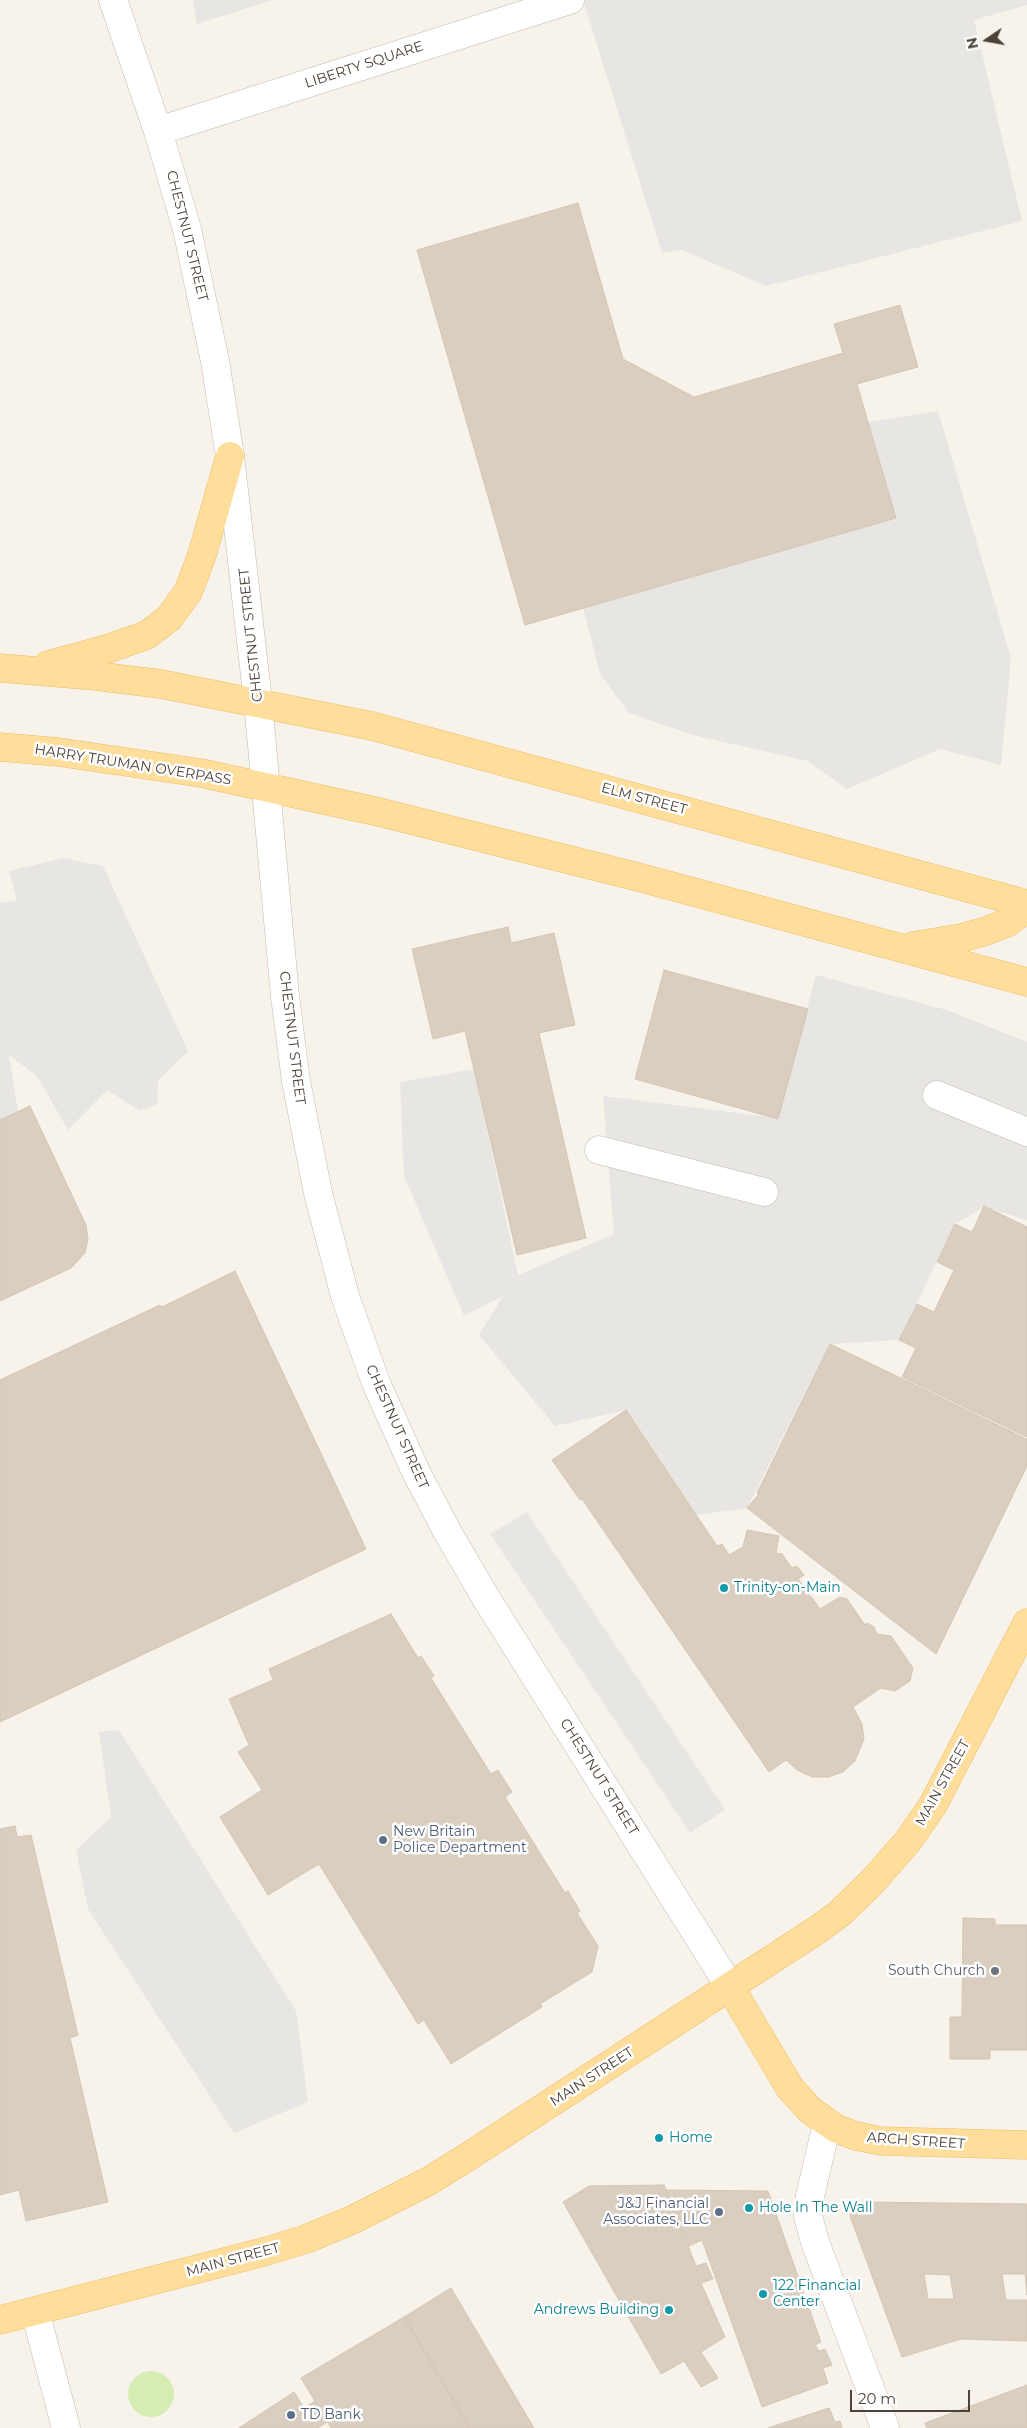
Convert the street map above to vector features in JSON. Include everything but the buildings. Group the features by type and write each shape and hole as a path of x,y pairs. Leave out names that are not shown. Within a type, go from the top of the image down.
{"main road":[{"path":"13,669 81,657 126,643 147,635 169,618 188,592 202,555 230,456"},
{"path":"13,669 161,684 258,702"},
{"name":"ELM STREET","path":"258,702 422,738 1027,906"},
{"name":"HARRY TRUMAN OVERPASS","path":"0,747 113,759 201,772 266,787"},
{"path":"266,787 379,812 638,876 1027,982"},
{"path":"899,947 934,943 983,932 1007,923 1027,906"},
{"name":"MAIN STREET","path":"0,2320 280,2247 352,2220 429,2181 469,2156 839,1914 872,1882 908,1841 933,1806 1027,1623"},
{"name":"ARCH STREET","path":"730,1987 790,2088 810,2110 827,2124 846,2133 881,2141 1027,2145"}],"street":[{"name":"CHESTNUT STREET","path":"113,0 158,131 198,273 216,361 230,456 258,702 286,1004 303,1123 332,1251 353,1322 376,1383 416,1472 466,1565 730,1987"},
{"name":"LIBERTY SQUARE","path":"158,131 570,0"},
{"path":"938,1095 1027,1132"},
{"path":"599,1150 764,1192"},
{"path":"827,2124 810,2196 808,2216 815,2242 885,2428"},
{"path":"35,2310 66,2428"}],"green space":[{"path":"151,2371 164,2375 170,2381 174,2394 170,2407 164,2413 151,2417 138,2413 132,2407 128,2394 132,2381 138,2375"}],"shaded area":[{"path":"193,0 273,0 197,24"},
{"path":"583,0 1027,0 1027,5 974,20 1022,221 766,286 682,250 662,253"},
{"path":"938,411 1011,658 1001,765 940,749 847,789 808,761 693,735 629,713 600,674 583,608 895,518 868,422"},
{"path":"63,858 103,866 188,1051 158,1081 157,1104 140,1111 107,1090 68,1130 37,1076 9,1055 18,1111 0,1120 0,903 17,900 9,871"},
{"path":"816,975 947,1010 1027,1042 1027,1220 984,1207 955,1224 899,1340 830,1344 747,1508 697,1515 626,1410 555,1426 479,1335 503,1296 464,1316 404,1176 400,1082 474,1069 518,1275 614,1234 603,1096 778,1118"},
{"path":"527,1512 725,1810 690,1833 490,1534"},
{"path":"119,1730 296,2011 308,2102 234,2133 88,1909 76,1850 111,1817 99,1732"}],"place":[{"name":"Trinity-on-Main","path":"724,1588"},
{"name":"New Britain Police Department","path":"383,1840"},
{"name":"South Church","path":"995,1971"},
{"name":"Home","path":"659,2138"},
{"name":"Hole In The Wall","path":"749,2208"},
{"name":"J&J Financial Associates, LLC","path":"719,2212"},
{"name":"122 Financial Center","path":"763,2294"},
{"name":"Andrews Building","path":"669,2310"},
{"name":"TD Bank","path":"291,2415"}]}
